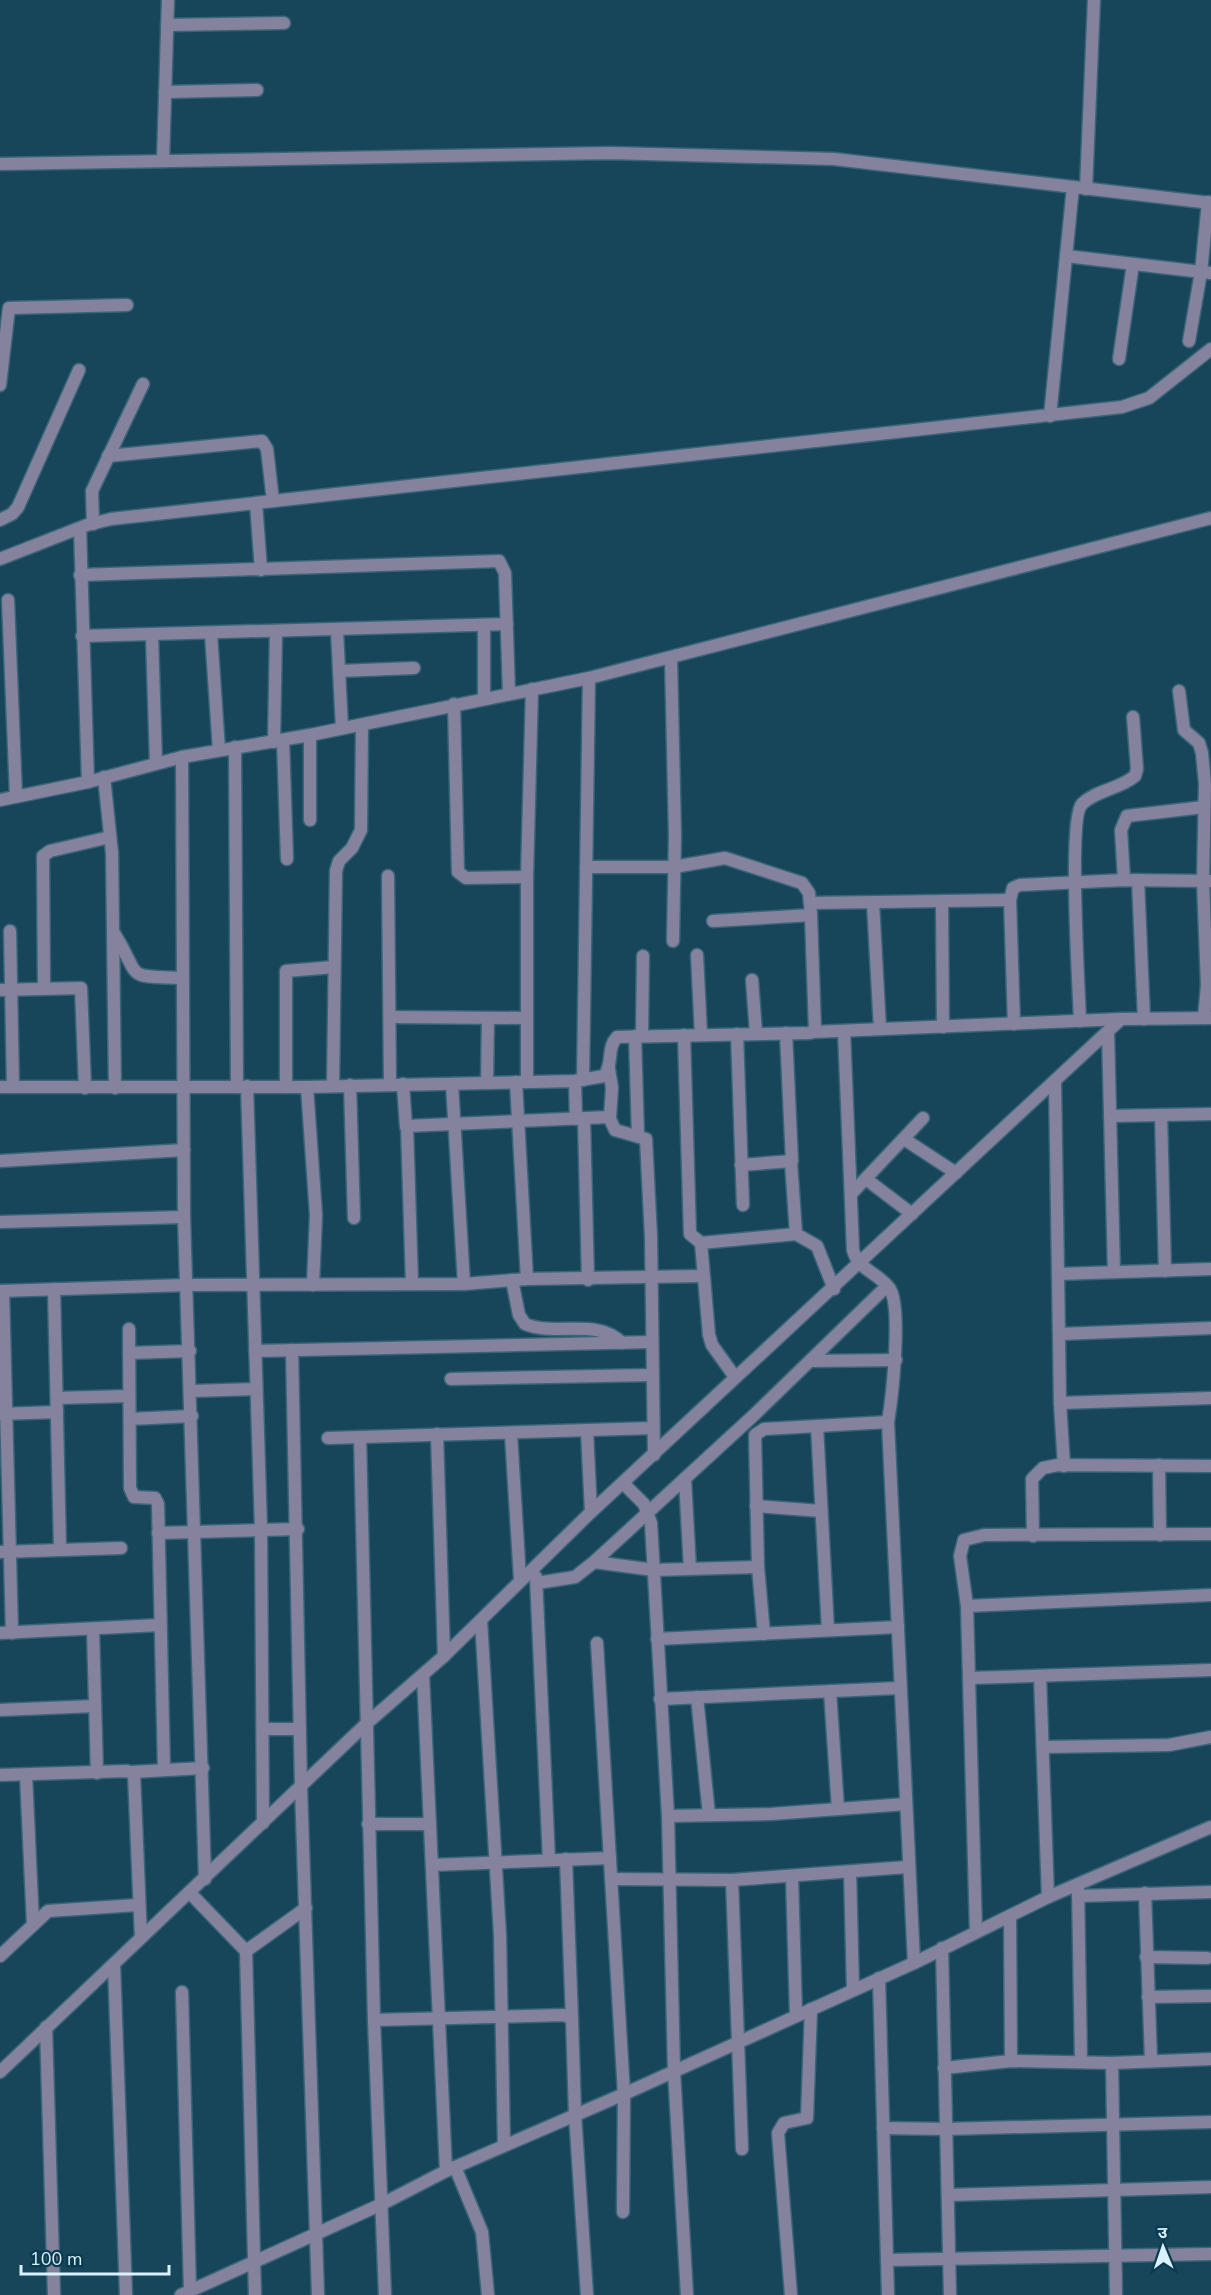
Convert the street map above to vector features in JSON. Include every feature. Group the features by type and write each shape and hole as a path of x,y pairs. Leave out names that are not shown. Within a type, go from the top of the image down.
{"street":[{"path":"163,161 168,0"},
{"path":"1050,411 1066,256 1080,188 1094,0"},
{"path":"167,25 284,23"},
{"path":"165,92 257,90"},
{"path":"0,164 610,153 834,159 1209,202 1206,272 1189,341"},
{"path":"1066,256 1206,272"},
{"path":"1119,359 1133,264"},
{"path":"0,385 9,308 14,306 127,305"},
{"path":"0,559 80,528 93,518 111,519 256,502 272,495 1050,411 1122,407 1141,401 1211,349"},
{"path":"0,520 12,514 18,507 80,370"},
{"path":"93,518 92,491 144,384"},
{"path":"108,456 256,440 265,444 272,495"},
{"path":"256,502 261,570"},
{"path":"0,800 88,782 182,757 362,725 454,704 589,678 1211,518"},
{"path":"80,528 88,782"},
{"path":"80,575 499,561 505,573 509,693"},
{"path":"8,600 16,796"},
{"path":"82,636 337,631 507,624"},
{"path":"484,625 484,698"},
{"path":"337,631 342,728"},
{"path":"276,632 279,741 286,859"},
{"path":"211,634 219,750"},
{"path":"152,636 156,763"},
{"path":"671,658 673,941"},
{"path":"339,671 414,668"},
{"path":"588,1280 579,1080 589,678"},
{"path":"526,1279 519,1120 525,1018 532,689"},
{"path":"654,1455 648,1143 638,1136 615,1130 610,1118 612,1088 609,1069 612,1042 617,1037 638,1036 1208,1018 1204,807 1208,784 1199,744 1184,730 1179,691"},
{"path":"454,704 458,872 466,878 527,877"},
{"path":"1080,1021 1075,883 1080,806 1135,776 1137,769 1133,717"},
{"path":"333,1086 336,871 339,861 352,848 361,830 362,725"},
{"path":"310,735 310,820"},
{"path":"235,747 242,1087 261,1529 263,1823"},
{"path":"182,757 184,1217 192,1391 205,1879"},
{"path":"104,777 110,837 115,1088"},
{"path":"1124,880 1121,830 1126,816 1204,807"},
{"path":"44,988 43,856 50,851 110,837"},
{"path":"586,867 674,867 725,858 802,883 809,893 811,909 815,1026 813,1032"},
{"path":"388,876 390,1017 396,1084 406,1127 412,1284"},
{"path":"1014,1024 1010,900 1014,888 1020,885 1124,880 1207,881"},
{"path":"1138,880 1144,1019"},
{"path":"713,921 873,903 1010,900"},
{"path":"942,902 944,1027"},
{"path":"873,903 880,1029"},
{"path":"10,931 6,990 6,1087 307,1087 522,1082 600,1077 609,1069"},
{"path":"113,932 133,973 143,977 183,978"},
{"path":"697,955 700,1035"},
{"path":"638,1136 638,1036 643,956"},
{"path":"286,1087 286,971 334,967"},
{"path":"752,980 756,1034"},
{"path":"6,990 76,987 82,990 85,1088"},
{"path":"390,1017 525,1018"},
{"path":"486,1083 488,1018"},
{"path":"0,2072 366,1724 444,1656 520,1579 591,1512 735,1377 834,1289 859,1263 1121,1019"},
{"path":"844,1031 853,1250 859,1263 887,1286 893,1297 896,1360 888,1422 907,1867 914,1963"},
{"path":"1108,1032 1114,1272"},
{"path":"786,1033 796,1234"},
{"path":"737,1034 743,1205"},
{"path":"684,1035 690,1234 701,1243 796,1234 817,1246 834,1289"},
{"path":"1055,1081 1060,1403 1064,1466"},
{"path":"452,1084 464,1284"},
{"path":"350,1085 354,1218"},
{"path":"307,1087 316,1215 313,1286"},
{"path":"1110,1116 1211,1113"},
{"path":"1161,1115 1165,1271"},
{"path":"406,1127 519,1120 610,1118"},
{"path":"852,1193 923,1118"},
{"path":"904,1139 956,1173"},
{"path":"0,1161 184,1150"},
{"path":"741,1164 791,1162"},
{"path":"866,1179 912,1214"},
{"path":"0,1222 184,1217"},
{"path":"701,1243 702,1276 712,1345 735,1377"},
{"path":"1058,1274 1211,1269"},
{"path":"160,1625 6,1633 2,1291 187,1285 464,1284 526,1279 588,1280 702,1276"},
{"path":"512,1280 519,1315 525,1324 549,1330 601,1330 609,1332 622,1343"},
{"path":"537,1583 575,1577 594,1562 649,1513 887,1286"},
{"path":"54,1289 60,1548"},
{"path":"1060,1334 1211,1328"},
{"path":"129,1329 131,1493 134,1497 158,1501 164,1769"},
{"path":"255,1351 651,1342"},
{"path":"292,1350 298,1529 301,1786 318,2234 318,2295"},
{"path":"129,1353 190,1351"},
{"path":"810,1361 896,1360"},
{"path":"451,1379 652,1375"},
{"path":"192,1391 256,1389"},
{"path":"57,1398 129,1396"},
{"path":"1060,1403 1211,1398"},
{"path":"3,1414 57,1412"},
{"path":"130,1419 192,1416"},
{"path":"764,1634 758,1567 754,1435 764,1429 888,1422"},
{"path":"817,1426 828,1630"},
{"path":"328,1438 653,1428"},
{"path":"587,1431 591,1512"},
{"path":"437,1434 444,1656"},
{"path":"511,1434 520,1579"},
{"path":"360,1437 368,1824 385,2295"},
{"path":"1159,1466 1160,1535"},
{"path":"1033,1536 1032,1479 1043,1468 1211,1466"},
{"path":"685,1479 690,1569"},
{"path":"623,1483 649,1513 654,1570 668,1816 674,2071 687,2295"},
{"path":"756,1506 821,1510"},
{"path":"158,1533 298,1529"},
{"path":"976,1932 967,1606 960,1556 964,1540 984,1535 1211,1534"},
{"path":"5,1551 121,1548"},
{"path":"594,1562 654,1570 758,1567"},
{"path":"536,1564 549,1860"},
{"path":"967,1606 1211,1595"},
{"path":"481,1620 503,2017 504,2145"},
{"path":"657,1639 898,1627"},
{"path":"93,1630 97,1773"},
{"path":"597,1643 624,2094 623,2212"},
{"path":"969,1678 1211,1670"},
{"path":"423,1675 438,2019 450,2169 482,2232 488,2295"},
{"path":"1040,1676 1048,1897"},
{"path":"660,1699 899,1688"},
{"path":"830,1691 838,1809"},
{"path":"697,1697 709,1815"},
{"path":"0,1710 95,1706"},
{"path":"263,1729 300,1730"},
{"path":"1044,1747 1169,1745 1211,1737"},
{"path":"0,1775 203,1768"},
{"path":"132,1772 135,1779 141,1938"},
{"path":"26,1775 33,1924"},
{"path":"668,1816 906,1804"},
{"path":"368,1824 430,1824"},
{"path":"1078,1891 1211,1827"},
{"path":"432,1865 610,1858"},
{"path":"566,1859 575,2114 587,2295"},
{"path":"611,1879 732,1880 907,1867"},
{"path":"850,1872 853,1989"},
{"path":"792,1877 796,2015"},
{"path":"732,1880 742,2149"},
{"path":"1078,1891 1081,2061"},
{"path":"182,1992 186,2293 382,2204 450,2169 624,2094 914,1963 1048,1897 1078,1891 1211,1892"},
{"path":"190,1893 246,1951 255,2295"},
{"path":"1144,1893 1151,2060"},
{"path":"0,1956 41,1915 58,1908 138,1905"},
{"path":"246,1951 306,1908"},
{"path":"1010,1916 1011,2061"},
{"path":"942,1948 950,2295"},
{"path":"1146,1957 1207,1958"},
{"path":"114,1964 126,2295"},
{"path":"879,1978 888,2295"},
{"path":"1148,1997 1211,1996"},
{"path":"790,2295 778,2133 784,2123 807,2118 811,2008"},
{"path":"374,2020 564,2015 572,2019"},
{"path":"46,2028 54,2295"},
{"path":"944,2068 1011,2061 1112,2063 1211,2059"},
{"path":"1112,2063 1116,2295"},
{"path":"883,2128 1114,2126 1211,2122"},
{"path":"949,2194 1211,2187"},
{"path":"887,2260 949,2257 1211,2254"}]}
